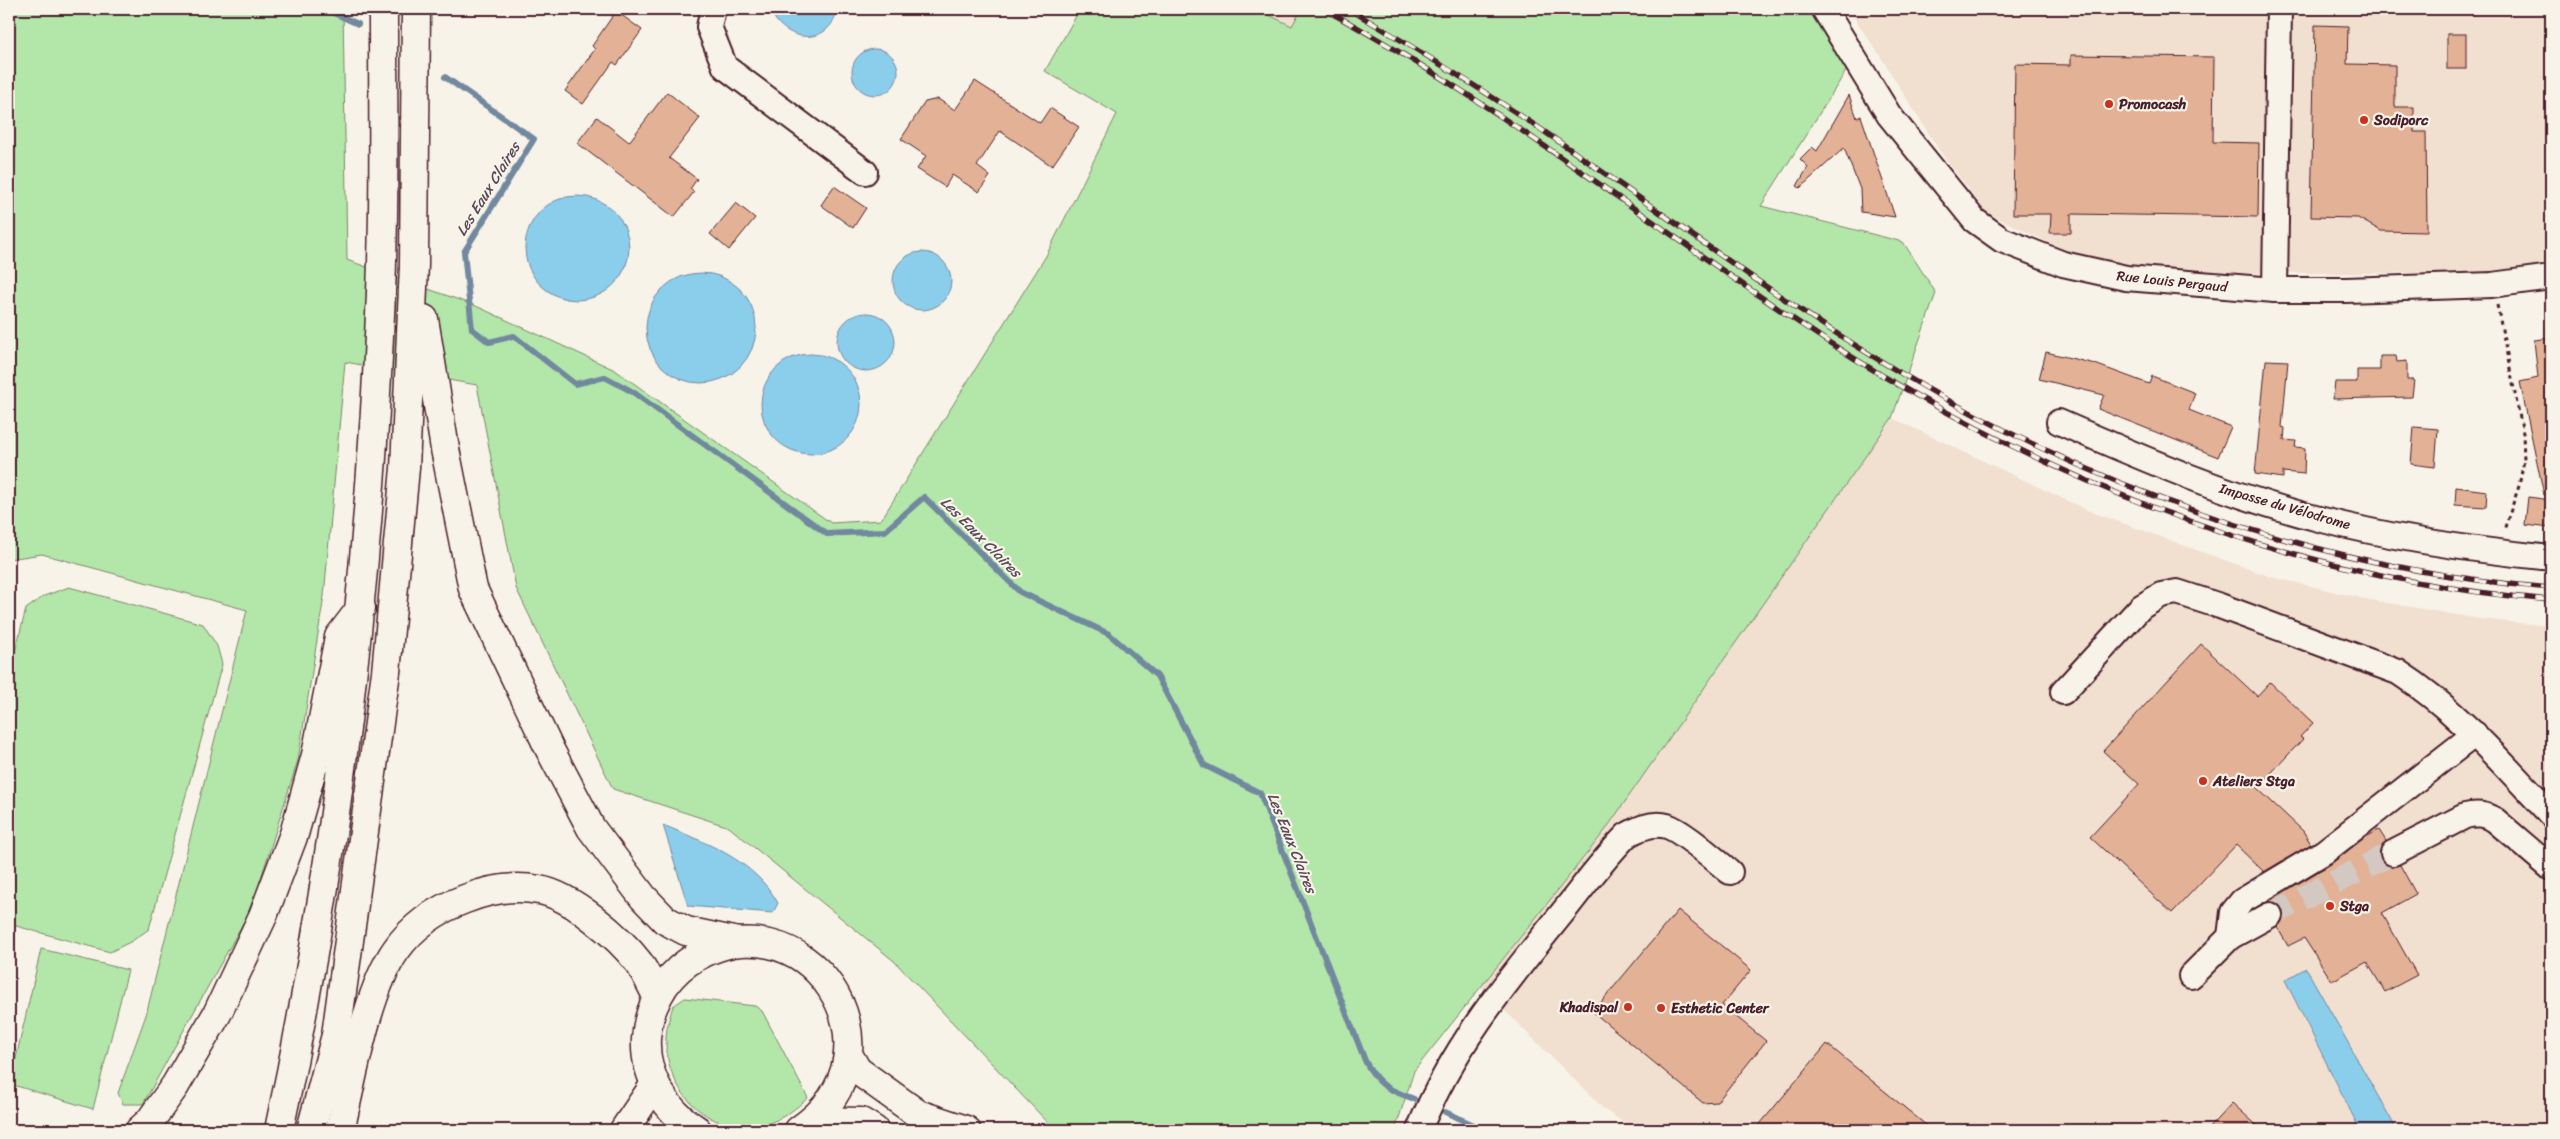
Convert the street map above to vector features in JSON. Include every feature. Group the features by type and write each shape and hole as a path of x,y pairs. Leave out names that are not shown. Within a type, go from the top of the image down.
{"main road":[{"path":"279,1130 320,923 342,770 361,608 380,314 383,9"},
{"path":"311,1130 336,1034 386,672 405,468 414,265 416,9"},
{"path":"414,265 445,449 473,589 545,739 591,828 643,898 665,920 686,931 738,942 768,943 797,954 821,972 838,997 848,1026 849,1056 842,1080 834,1095 806,1126"},
{"path":"140,1130 150,1121 175,1086 217,1014 263,916 294,834 313,764 339,637 361,608"},
{"path":"340,1130 374,991 396,950 419,925 448,905 480,893 511,888 541,890 566,901 595,921 627,949 639,964 657,996"},
{"path":"695,1130 672,1110 655,1084 648,1063 646,1040 649,1018 657,996 678,970 705,951 738,942"},
{"path":"849,1056 857,1070 918,1114 966,1130"},
{"path":"624,1130 655,1084"},
{"path":"806,1126 861,1122 874,1130"}],"street":[{"path":"713,9 709,27 725,67 866,172"},
{"name":"Rue Louis Pergaud","path":"1824,9 1888,115 1974,220 2002,240 2063,264 2126,278 2275,290 2346,290 2492,285 2551,276"},
{"path":"2275,290 2279,9"},
{"name":"Impasse du Vélodrome","path":"2060,422 2154,463 2274,506 2320,519 2453,547 2551,558"},
{"path":"2063,692 2141,607 2161,595 2177,592 2229,609 2398,672 2418,684 2475,734 2551,815"},
{"path":"2230,937 2233,912 2242,901 2324,852 2475,734"},
{"path":"2393,853 2465,816 2474,814 2485,815 2495,820 2551,868"},
{"path":"1419,1130 1434,1093 1456,1052 1511,976 1617,845 1640,828 1654,825 1668,826 1730,872"},
{"path":"2191,976 2230,937 2270,915"}],"path":[{"path":"2492,285 2523,433 2524,460 2519,486 2496,552"}],"shaded area":[{"path":"1256,9 1301,9 1292,26"},
{"path":"1848,9 2551,9 2551,265 2474,273 2243,273 2144,268 2076,256 1986,212 1939,150 1879,54"},
{"path":"1892,418 2089,511 2271,577 2365,599 2479,619 2551,626 2551,1130 1635,1130 1605,1110 1481,987 1604,832"}],"green space":[{"path":"9,9 343,9 347,260 476,306 615,370 831,523 881,520 1046,256 1117,114 1045,71 1080,9 1256,9 1292,26 1301,9 1808,9 1848,68 1761,206 1903,242 1936,293 1892,418 1604,832 1414,1071 1395,1130 1055,1130 894,961 729,827 613,789 516,588 477,385 345,362 324,596 298,760 252,907 143,1104 123,1104 118,1093 146,1015 247,610 42,554 9,559"},
{"path":"69,587 203,624 217,646 222,664 149,929 132,941 110,952 9,924 9,675 26,609 44,596"},
{"path":"41,949 128,970 93,1109 10,1084"},
{"path":"685,998 755,1006 762,1011 808,1098 778,1119 766,1124 746,1127 727,1124 710,1118 695,1107 683,1093 674,1077 668,1058 666,1039 673,1006"}],"water":[{"path":"770,9 837,9 833,22 826,30 816,35 806,36 795,34 785,29 776,20"},
{"path":"875,49 888,53 894,59 898,72 894,85 888,91 875,95 862,91 856,85 852,72 856,59 862,53"},
{"path":"577,196 597,200 614,211 625,228 629,248 625,268 614,285 597,296 577,300 557,296 540,285 529,268 525,248 529,228 540,211 557,200"},
{"path":"922,252 933,254 946,265 951,281 949,292 938,305 922,310 911,308 898,297 893,281 895,270 906,257"},
{"path":"701,273 722,277 740,289 752,307 756,328 752,349 740,367 722,379 701,383 680,379 662,367 650,349 646,328 650,307 662,289 680,277"},
{"path":"860,313 872,313 887,321 895,336 895,348 887,363 872,371 860,371 845,363 837,348 837,336 845,321"},
{"path":"811,354 821,355 839,362 853,376 860,394 860,414 853,432 839,446 821,453 811,454 801,453 783,446 769,432 762,414 761,404 762,394 769,376 783,362 801,355"},
{"path":"663,825 712,846 743,864 768,888 778,903 773,913 688,906"},
{"path":"2306,968 2397,1130 2360,1130 2285,980"}],"building":[{"path":"616,11 642,30 617,65 613,62 583,104 565,91 595,49 592,46"},
{"name":"Sodiporc","path":"2315,25 2348,26 2347,64 2395,65 2395,107 2414,107 2414,132 2426,132 2427,232 2381,231 2358,218 2311,217"},
{"path":"2447,34 2466,34 2466,69 2447,69"},
{"name":"Promocash","path":"2071,55 2214,57 2213,142 2259,143 2258,217 2071,214 2071,233 2050,233 2051,214 2013,214 2015,64 2071,65"},
{"path":"975,81 1040,123 1050,108 1079,127 1052,166 1000,131 977,166 990,176 979,192 952,175 945,187 917,169 926,156 901,139 925,102 938,99 955,110"},
{"path":"667,92 700,118 669,158 697,179 690,189 694,192 674,217 577,143 597,117 629,142"},
{"path":"1849,95 1857,118 1861,116 1895,217 1861,212 1860,189 1844,148 1800,188 1797,186 1808,167 1800,159 1812,147 1817,151"},
{"path":"834,186 866,208 853,228 821,205"},
{"path":"736,203 755,218 729,250 710,234"},
{"path":"2551,338 2551,494 2544,495 2520,382 2538,378 2534,340"},
{"path":"2046,352 2095,364 2149,384 2152,376 2195,393 2189,410 2231,427 2218,457 2098,409 2104,395 2039,379"},
{"path":"2380,356 2396,356 2397,362 2407,361 2407,380 2414,380 2412,397 2333,399 2335,382 2357,382 2357,370 2380,370"},
{"path":"2266,360 2288,361 2282,427 2285,428 2284,440 2296,441 2295,447 2305,448 2304,474 2283,472 2283,478 2255,474"},
{"path":"2414,427 2438,429 2435,467 2411,464"},
{"path":"2456,487 2487,491 2486,507 2455,505"},
{"path":"2528,497 2551,500 2551,528 2525,525"},
{"name":"Ateliers Stga","path":"2201,644 2257,696 2270,682 2313,723 2300,737 2303,739 2257,788 2303,831 2311,844 2264,872 2236,845 2172,913 2090,837 2139,784 2103,751"},
{"name":"Stga","path":"2379,830 2386,841 2379,852 2381,860 2392,867 2400,865 2416,894 2382,913 2417,975 2385,992 2367,962 2332,981 2304,938 2288,946 2277,927 2282,922 2282,909 2277,903 2267,902 2331,864 2364,838"},
{"name":"Esthetic Center","path":"1678,910 1751,970 1722,1005 1766,1041 1717,1102 1703,1103 1593,1012"},
{"path":"1827,1044 1932,1130 1755,1130"},
{"path":"2232,1103 2262,1130 2207,1130"}],"waterway":[{"name":"Les Eaux Claires","path":"325,9 358,24"},
{"name":"Les Eaux Claires","path":"445,77 534,139 464,252 472,329 489,342 514,336 575,384 605,377 633,392 827,534 885,531 924,497 1020,592 1109,634 1157,676 1204,765 1260,793 1366,1063 1376,1078 1386,1087 1414,1099"},
{"name":"Les Eaux Claires","path":"1445,1112 1485,1130"}],"tunnel":[{"path":"2270,915 2393,853"}],"railway":[{"path":"1324,9 1445,80 1504,118 1734,279 1878,373 1967,423 2059,468 2154,508 2251,541 2349,568 2450,588 2551,600"},
{"path":"1349,9 1516,112 1765,286 1857,347 1979,417 2056,455 2135,489 2216,518 2298,543 2382,563 2466,578 2551,588"}],"place":[{"name":"Promocash","path":"2109,104"},
{"name":"Sodiporc","path":"2364,120"},
{"name":"Ateliers Stga","path":"2203,781"},
{"name":"Stga","path":"2330,906"},
{"name":"Khadispal","path":"1628,1007"},
{"name":"Esthetic Center","path":"1661,1008"}]}
